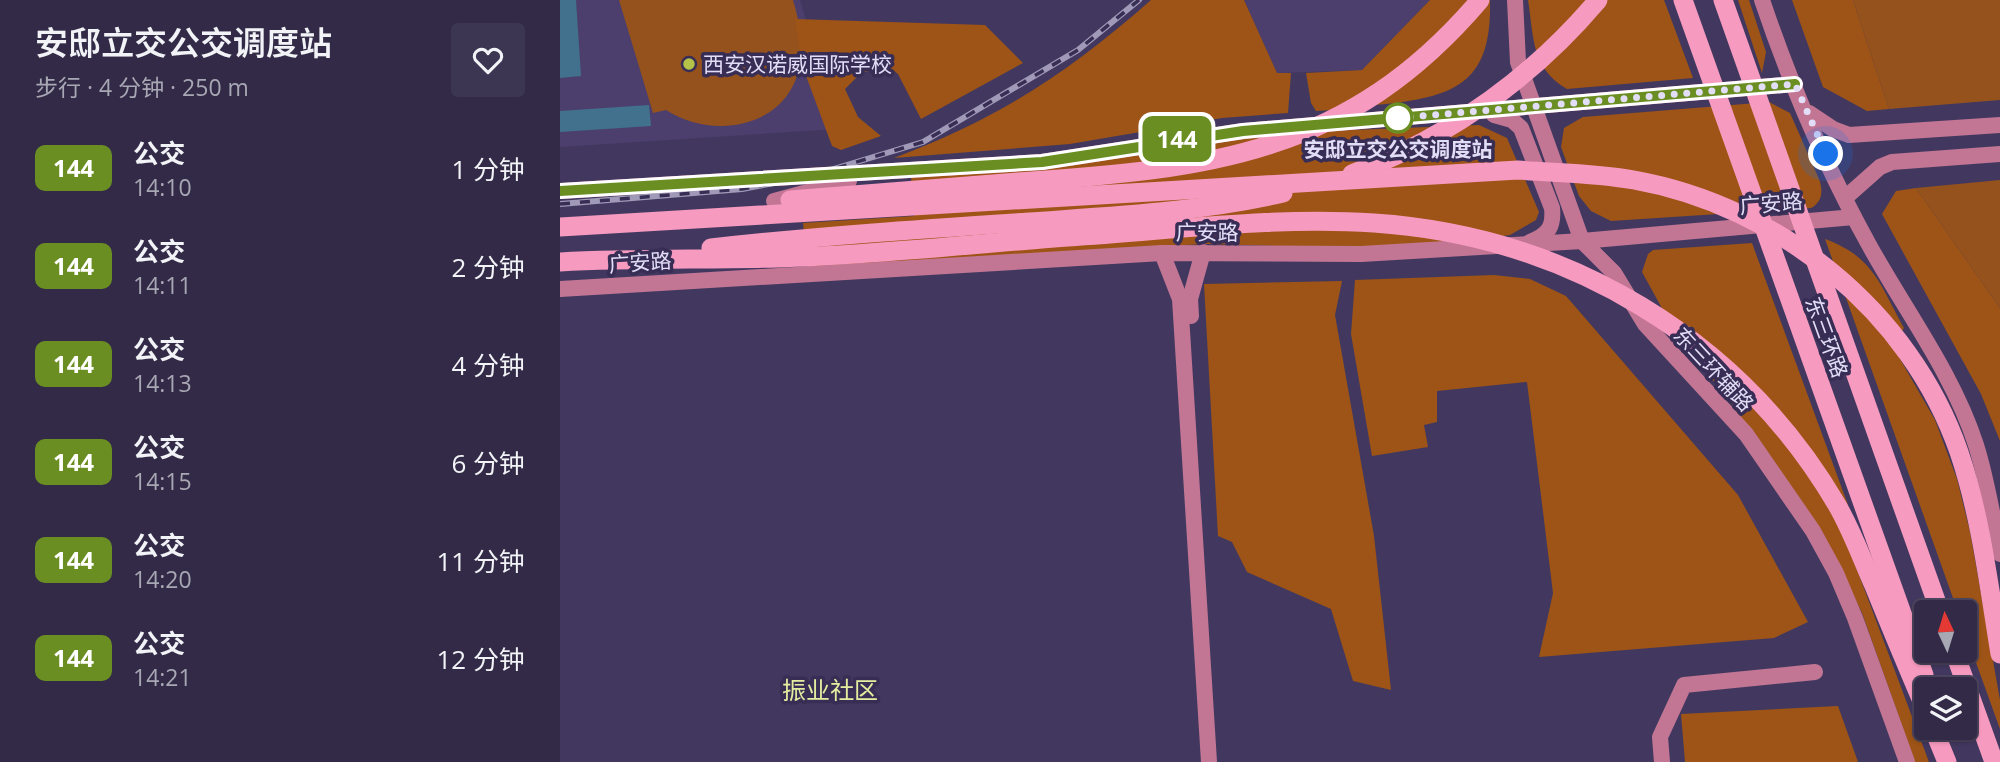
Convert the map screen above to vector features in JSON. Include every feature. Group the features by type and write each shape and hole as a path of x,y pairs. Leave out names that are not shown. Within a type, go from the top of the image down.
{"highway":[{"path":"560,227 920,197 1173,169 1272,145 1334,120 1380,92 1436,48 1480,0"},
{"path":"560,262 808,237 1160,212 1242,202 1316,186 1398,155 1482,108 1548,54 1598,0"},
{"name":"东三环路","path":"1683,0 1924,677"},
{"name":"东三环路","path":"1723,0 1936,600"},
{"path":"630,222 774,201 1518,170 1633,180 1704,199 1784,235 1863,300 1906,349 1939,405 1958,451 1973,502 2000,654"},
{"path":"609,259 782,258 1295,222 1370,222 1447,231 1528,252 1614,289 1665,319 1719,362 1774,418 1806,457 1840,510 1914,683"},
{"path":"1958,663 1994,762"},
{"path":"1938,740 1947,762"},
{"path":"1946,740 1954,762"}],"main road":[{"name":"东三环辅路","path":"1515,0 1518,62 1582,242 1614,273 1645,324 1746,434 1813,531 1850,607 1907,762"},
{"path":"1762,0 1779,51 1854,217 1955,396 1975,443 1990,495 2000,554"},
{"path":"560,191 1042,162 1230,133 1795,84"},
{"path":"1806,110 1825,125 1849,135 2000,125"},
{"path":"1480,112 1512,120 1521,128 1552,208 1554,222 1550,231 1521,245"},
{"path":"1845,198 1880,167 1892,162 2000,154"},
{"path":"774,201 882,172"},
{"name":"广安路","path":"560,289 1162,253 1362,254 1582,242 1854,217"},
{"path":"1203,252 1190,299 1219,762"},
{"path":"1162,253 1180,299 1209,762"},
{"path":"1662,762 1660,737 1684,685 1815,672"}],"shaded area":[{"name":"西安汉诺威国际学校","path":"560,0 800,0 837,129 560,147"},
{"path":"619,0 793,0 798,19 801,53 796,77 786,97 771,111 752,121 731,125 709,125 687,120 666,110 653,113"},
{"path":"1151,0 1244,0 1277,73 1291,73 1288,113 1222,118 1070,144 894,158 966,127 1030,92 1090,50"},
{"path":"1244,0 1430,0 1362,70 1277,73"},
{"path":"1430,0 1490,0 1485,49 1477,66 1466,79 1452,89 1412,101 1316,111 1311,103 1306,73 1362,70"},
{"path":"1528,0 1664,0 1693,78 1567,89 1555,81 1540,62 1533,39"},
{"path":"1738,0 1749,0 1766,52 1762,73"},
{"path":"1792,0 1853,0 1889,109 1867,111 1823,87"},
{"path":"1853,0 2000,0 2000,100 1889,109"},
{"path":"795,19 985,25 1023,63 921,119 898,74 890,68 862,72 845,89 858,117 881,136 841,150 832,146 802,65"},
{"path":"1769,102 1790,113 1819,179 1821,195 1811,208 1611,221 1591,211 1579,196 1561,147 1564,128 1583,117"},
{"path":"1479,125 1507,138 1539,212 1536,220 1510,235 1465,241 1352,248 1207,244 807,268 803,223 914,216 911,177 1250,134"},
{"path":"2000,180 2000,308 1916,188"},
{"path":"1916,188 2000,308 2000,441 1981,394 1882,214 1896,191"},
{"path":"1825,239 1855,254 1874,274 1904,328 1892,345 1935,420 1957,479 1970,532 2000,700 2000,729 1976,663 1978,600 1954,600"},
{"path":"1752,243 1848,505 1847,543 1914,722 1914,740 1921,740 1929,762 1915,762 1862,613 1831,549 1726,396 1680,341 1642,272 1648,254 1653,250"},
{"path":"1494,275 1530,279 1566,296 1738,495 1808,622 1774,638 1539,657 1553,593 1527,382 1437,391 1437,422 1424,425 1428,447 1372,456 1351,334 1355,280"},
{"path":"1342,281 1335,315 1374,536 1391,690 1353,681 1331,609 1247,572 1232,542 1218,536 1204,284"},
{"path":"1838,706 1858,762 1685,762 1681,714"}],"building":[{"path":"560,0 576,0 581,76 560,78"},
{"path":"649,105 651,126 560,132 560,111"}],"railway":[{"path":"560,204 742,189 807,177 923,142 1078,50 1139,0"}],"bus line":[{"name":"144","path":"560,191 1042,162 1175,139 1243,131 1795,84"}],"place":[{"name":"西安汉诺威国际学校","path":"689,64"},
{"name":"安邸立交公交调度站","path":"1398,118"}],"district":[{"name":"振业社区","path":"830,689"}],"route":[{"path":"1398,118 1795,84 1826,154"}]}
